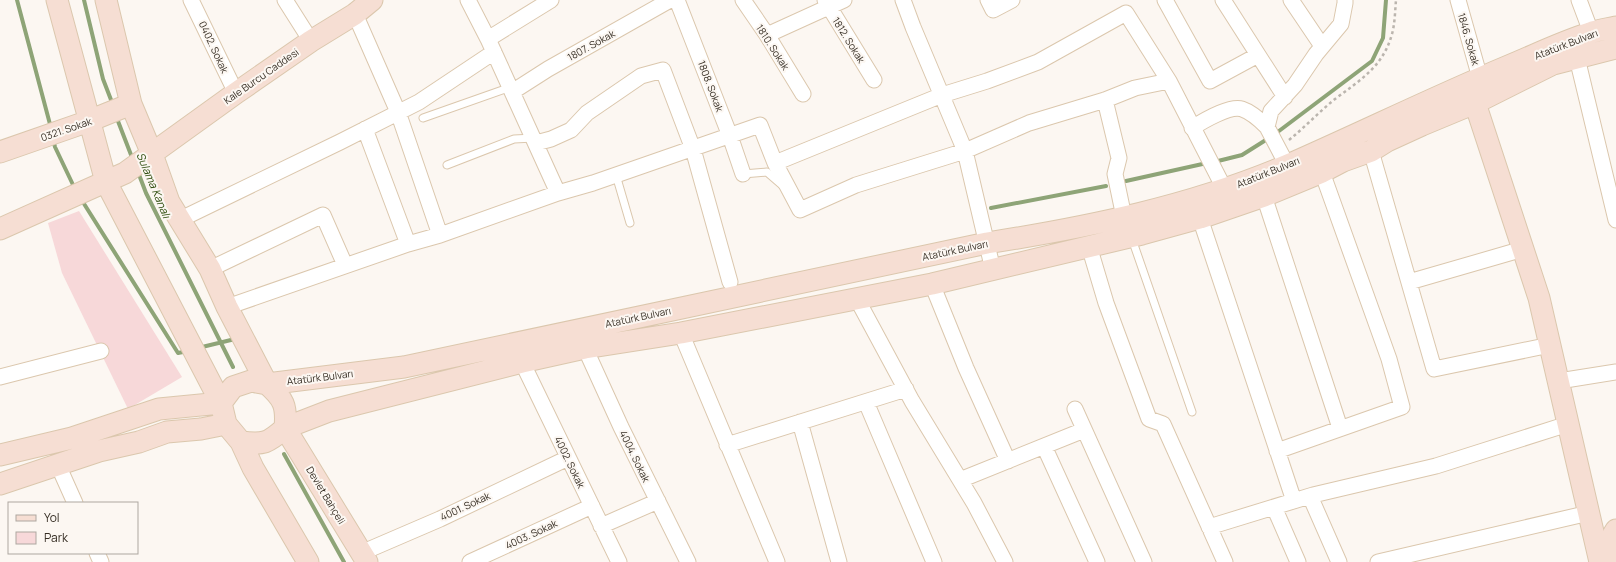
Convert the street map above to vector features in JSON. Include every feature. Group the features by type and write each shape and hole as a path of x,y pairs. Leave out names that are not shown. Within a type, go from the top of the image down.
{"main road":[{"path":"57,0 106,182 221,403 226,424 241,442 253,468 308,562"},
{"name":"Kale Burcu Caddesi","path":"0,229 125,173 236,93 311,41 355,14 372,0"},
{"path":"107,1 120,109 152,154 169,202 210,270 227,307 267,384 278,394 286,412 285,428 272,440 256,444 241,442"},
{"name":"Atatürk Bulvarı","path":"285,428 329,411 522,362 585,348 681,333 932,284 1089,246 1128,227 1225,190 1275,142 1480,78 1591,32 1616,27"},
{"name":"Atatürk Bulvarı","path":"267,384 404,367 986,243 1083,227 1128,227 1200,218 1264,196 1322,172 1343,161 1371,151 1394,138 1476,103 1553,64 1616,48"},
{"path":"1480,78 1476,103 1539,298 1600,562"},
{"name":"0321. Sokak","path":"0,152 120,109"},
{"path":"0,455 72,438 159,409 221,403 233,387 251,381 267,384"},
{"path":"0,484 58,466 99,451 139,442 167,432 201,429 226,424"},
{"name":"Devlet Bahçeli","path":"285,428 364,557"},
{"path":"1608,562 1613,535 1616,530"}],"street":[{"name":"0402. Sokak","path":"192,0 236,93"},
{"path":"285,0 311,41"},
{"path":"468,0 512,90 558,193"},
{"path":"179,220 419,102 551,0"},
{"name":"1807. Sokak","path":"512,90 670,0"},
{"name":"1808. Sokak","path":"676,0 730,136 743,174"},
{"name":"1810. Sokak","path":"743,0 767,35 803,94"},
{"path":"767,35 826,3 844,0"},
{"path":"903,0 965,151 993,270"},
{"path":"988,0 993,10 1012,0"},
{"path":"1165,0 1210,81 1258,55"},
{"path":"1223,0 1285,97"},
{"path":"1291,0 1322,46"},
{"path":"1275,142 1271,111 1296,86 1322,46 1341,24 1345,3 1344,0"},
{"name":"1846. Sokak","path":"1458,0 1480,78"},
{"path":"1579,0 1591,32"},
{"name":"1812. Sokak","path":"826,3 874,80"},
{"path":"775,163 942,95 987,82 1038,62 1126,13 1169,81 1225,190"},
{"path":"355,14 398,112 440,235"},
{"path":"1577,58 1616,220"},
{"path":"535,141 551,139 571,130 587,113 641,76 663,70 693,149 730,282"},
{"path":"227,307 345,265 440,235 558,193 616,175 760,125 775,163 800,210 856,185 965,151 1029,123 1105,100 1135,88 1169,81"},
{"path":"1105,100 1119,158 1116,174 1128,227"},
{"path":"1192,128 1234,108 1242,109 1256,117 1275,142"},
{"path":"365,129 408,244"},
{"path":"1371,151 1434,369 1550,345"},
{"path":"1277,451 1402,407 1389,359 1322,172"},
{"path":"1264,196 1340,428"},
{"path":"210,270 323,215 345,265"},
{"path":"1200,218 1294,501"},
{"path":"1089,246 1106,303 1148,419 1163,424 1225,562"},
{"path":"1409,282 1523,249"},
{"path":"932,284 966,368 1008,461"},
{"path":"857,299 906,390 960,480 1005,562"},
{"path":"681,333 727,445 778,562"},
{"name":"4004. Sokak","path":"585,348 621,427 688,562"},
{"path":"0,377 101,351"},
{"name":"4002. Sokak","path":"522,362 619,562"},
{"path":"1559,382 1616,372"},
{"path":"727,445 906,390"},
{"path":"866,402 934,562"},
{"path":"1075,409 1144,562"},
{"path":"800,422 839,562"},
{"path":"1209,527 1310,496 1436,466 1568,424"},
{"path":"960,480 1084,430"},
{"path":"1044,446 1097,562"},
{"name":"4001. Sokak","path":"364,557 440,518 568,458"},
{"path":"58,466 75,502"},
{"path":"1310,496 1339,562"},
{"path":"601,526 658,501"},
{"name":"4003. Sokak","path":"470,562 592,506"},
{"path":"1274,507 1298,562"},
{"path":"1378,562 1589,513"}],"lane":[{"path":"423,118 512,90"},
{"path":"447,165 514,139 535,141"},
{"path":"743,174 767,172 790,191"},
{"path":"616,175 630,223"},
{"path":"1128,227 1192,412"}],"path":[{"path":"1275,142 1306,127 1320,112 1372,71 1382,58 1392,33 1396,0"}],"green space":[{"path":"79,211 182,377 128,409 62,273 48,223"}],"waterway":[{"path":"17,0 51,128"},
{"name":"Sulama Kanalı","path":"84,0 103,79 113,105"},
{"path":"1275,134 1372,61 1383,38 1386,0"},
{"name":"Sulama Kanalı","path":"116,116 133,160"},
{"path":"1214,162 1242,155 1269,138"},
{"path":"53,139 55,147 75,189"},
{"path":"1126,181 1207,163"},
{"name":"Sulama Kanalı","path":"138,172 146,193 233,367"},
{"path":"991,208 1106,186"},
{"path":"81,199 178,353 188,351"},
{"path":"198,348 235,339"},
{"path":"284,454 344,562"}]}
